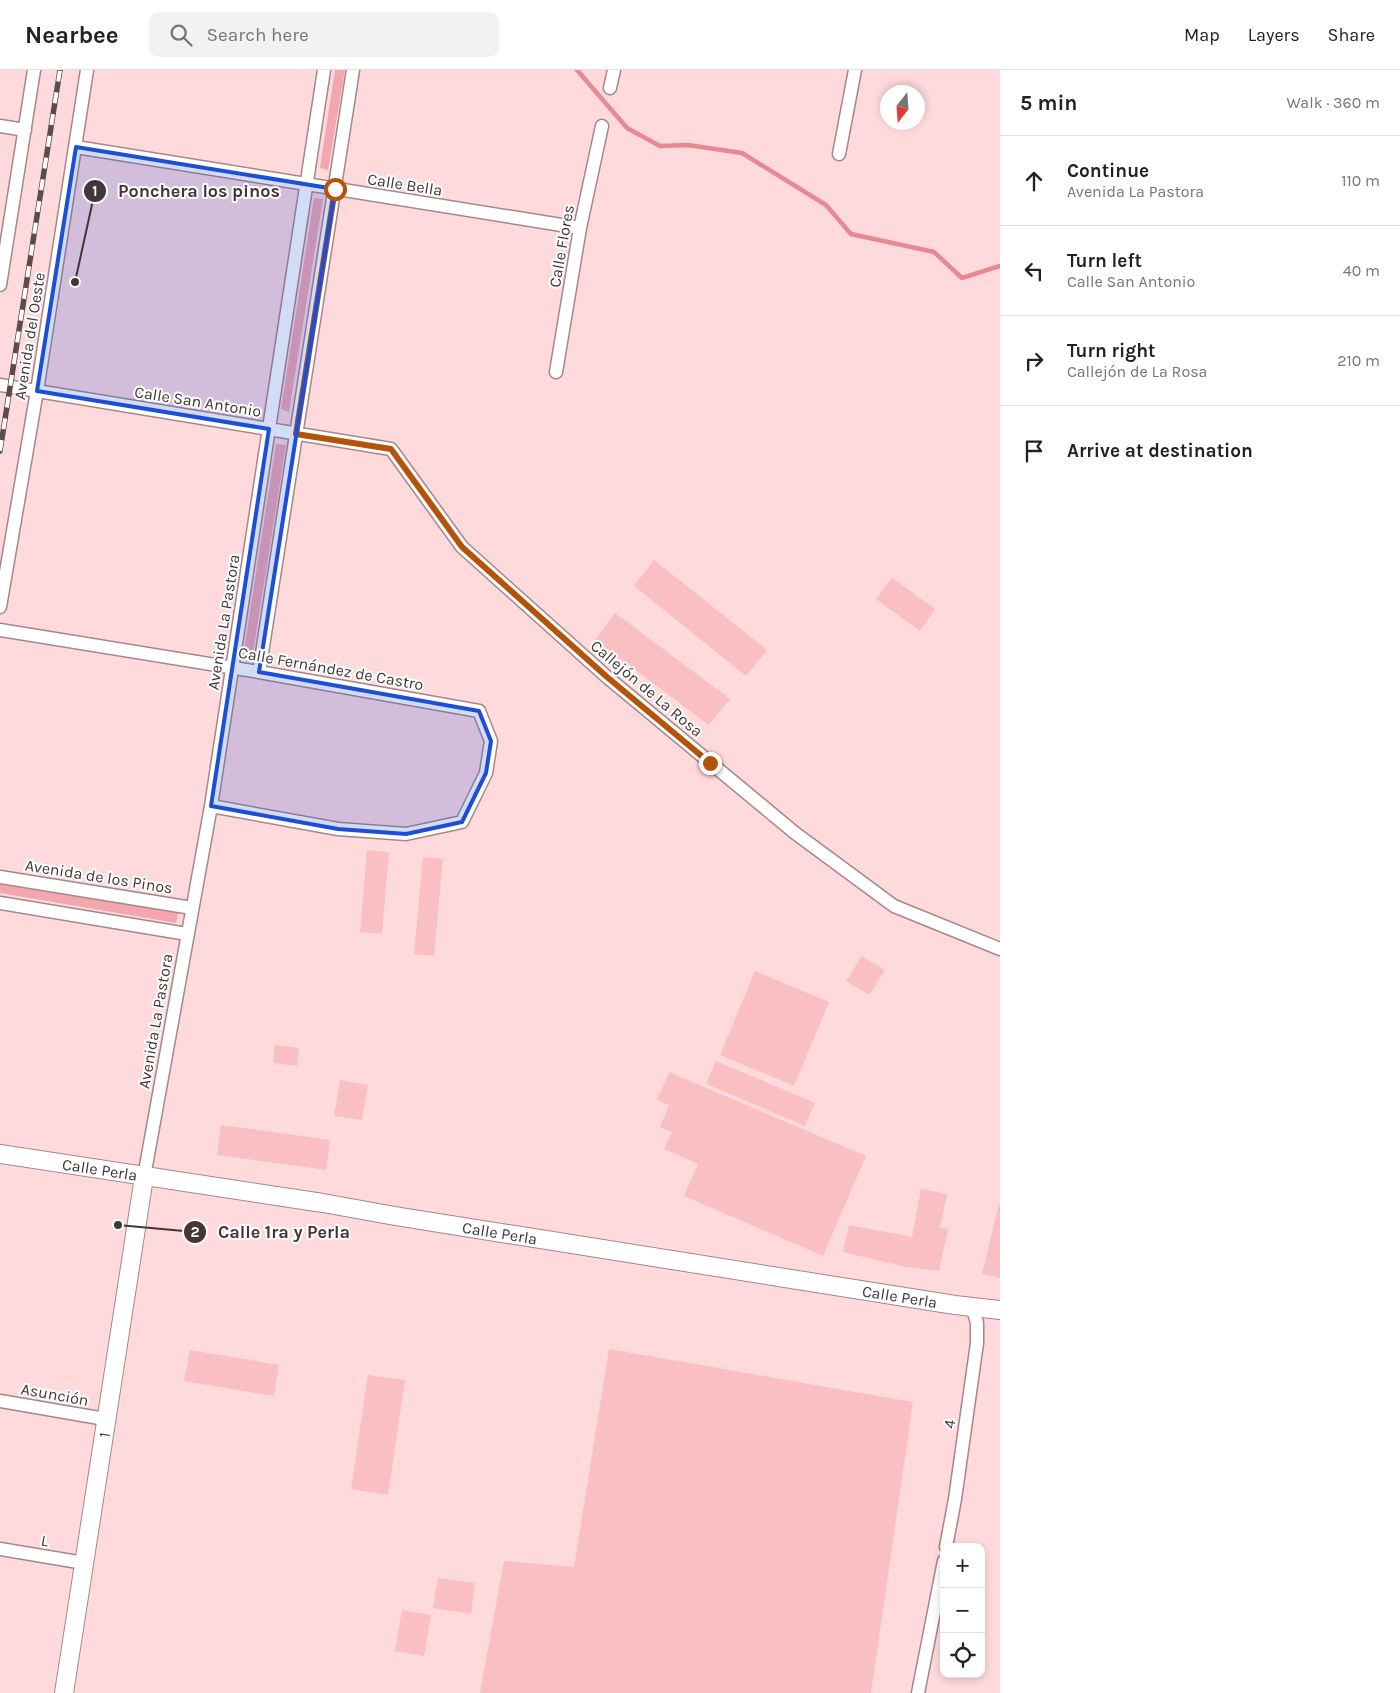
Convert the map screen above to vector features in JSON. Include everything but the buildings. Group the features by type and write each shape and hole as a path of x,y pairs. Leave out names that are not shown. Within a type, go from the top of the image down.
{"main road":[{"name":"Calle Perla","path":"0,1154 323,1203 386,1215 935,1302 1000,1310"},
{"name":"1","path":"64,1693 144,1177"}],"street":[{"path":"0,285 34,70"},
{"name":"Avenida del Oeste","path":"0,607 37,391 87,70"},
{"name":"Avenida La Pastora","path":"144,1177 211,806 324,70"},
{"path":"258,672 353,70"},
{"path":"610,88 614,70"},
{"path":"839,154 855,70"},
{"path":"0,126 25,130"},
{"name":"Calle Flores","path":"556,372 580,228 602,126"},
{"name":"Calle Bella","path":"76,147 580,228"},
{"name":"Calle San Antonio","path":"0,385 391,449"},
{"name":"Callejón de La Rosa","path":"391,449 462,547 607,677 795,833 894,906 1000,949"},
{"name":"Calle Fernández de Castro","path":"0,630 232,667 480,711 491,741 486,772 462,822 406,834 347,830 211,806"},
{"name":"Avenida de los Pinos","path":"0,877 192,908"},
{"path":"0,903 187,934"},
{"name":"4","path":"947,1543 955,1499 977,1343 977,1323 972,1306"},
{"name":"Asunción","path":"0,1401 105,1419"},
{"name":"L","path":"0,1549 84,1563"},
{"path":"918,1693 940,1581"}],"highlighted area":[{"path":"76,147 335,189 259,672 479,711 491,741 486,773 462,822 406,834 338,829 211,806 269,429 37,391"}],"shaded area":[{"path":"335,70 345,70 328,170 320,168"},
{"path":"314,198 323,199 289,412 281,409"},
{"path":"276,444 286,445 253,653 244,650"},
{"path":"0,883 178,913 176,923 0,893"}],"waterway":[{"path":"577,70 627,128 660,146 688,145 742,153 826,205 851,234 934,252 962,278 1000,266"}],"railway":[{"path":"0,451 60,70"}],"place":[{"name":"Ponchera los pinos","path":"75,282"},
{"name":"Calle 1ra y Perla","path":"118,1225"}],"route":[{"path":"335,189 296,434 391,449 462,547 607,677 710,763"}]}
